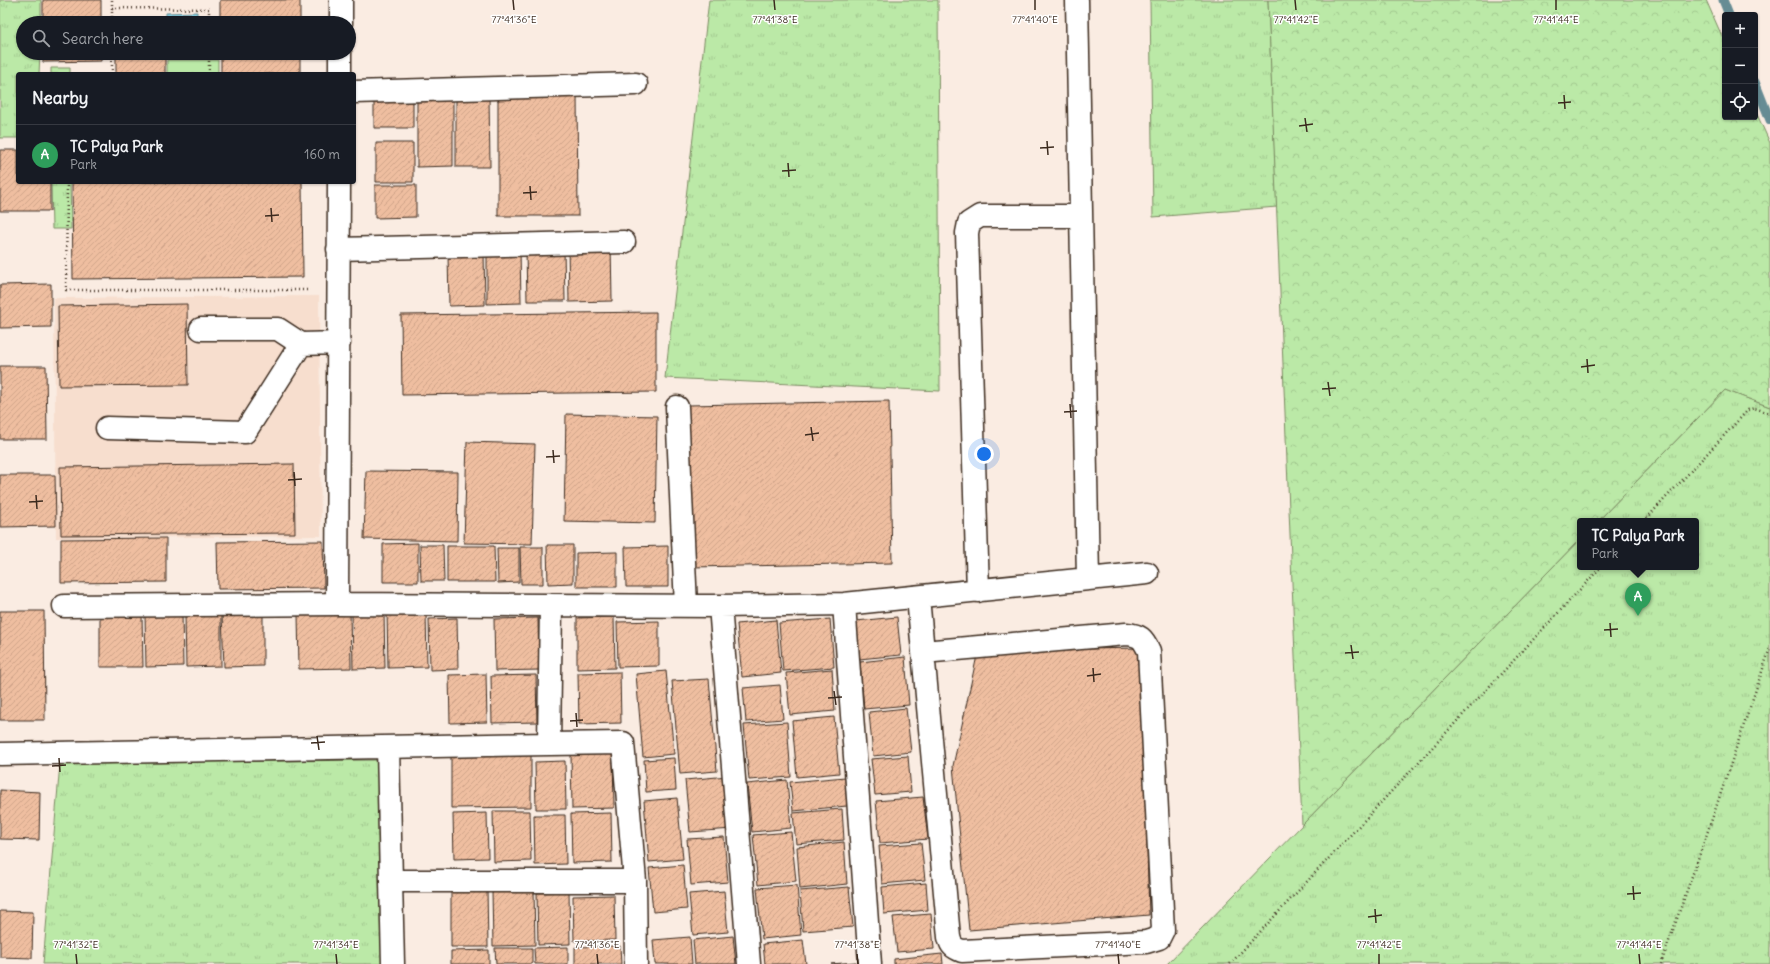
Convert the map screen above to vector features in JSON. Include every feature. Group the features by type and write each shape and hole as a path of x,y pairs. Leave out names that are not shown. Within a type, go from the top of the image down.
{"street":[{"path":"341,0 341,16"},
{"path":"1076,0 1088,579"},
{"path":"340,60 340,72"},
{"path":"356,92 636,84"},
{"path":"337,604 339,184"},
{"path":"978,591 966,233 969,223 980,216 1081,216"},
{"path":"338,249 624,242"},
{"path":"201,330 278,329 300,344 339,343"},
{"path":"107,428 245,432 300,344"},
{"path":"676,407 686,606"},
{"path":"64,606 337,604 720,606 844,604 1147,573"},
{"path":"918,597 949,937 955,948 962,951 1146,942 1160,938 1163,930 1149,651 1145,641 1137,635 1126,634 924,652"},
{"path":"844,604 870,964"},
{"path":"549,744 551,605"},
{"path":"720,606 749,964"},
{"path":"0,754 623,743 635,881 636,964"},
{"path":"388,747 393,964"},
{"path":"391,881 635,881"}],"path":[{"path":"112,0 112,16"},
{"path":"112,8 209,9 209,16"},
{"path":"112,60 112,72"},
{"path":"209,60 209,72"},
{"path":"67,184 66,290 310,290"},
{"path":"1647,518 1748,410 1754,408 1770,413"},
{"path":"1230,964 1598,570"},
{"path":"1661,964 1770,648"}],"shaded area":[{"path":"319,296 321,536 56,538 54,298"}],"green space":[{"path":"0,0 41,0 41,16 16,16 16,60 40,60 39,72 16,72 16,138 0,138"},
{"path":"709,0 938,0 940,391 665,378"},
{"path":"1150,0 1268,0 1277,207 1153,217"},
{"path":"1268,0 1706,0 1722,36 1722,120 1758,120 1758,117 1770,143 1770,407 1725,390 1601,518 1577,518 1577,542 1302,825"},
{"path":"167,60 218,60 218,72 167,72"},
{"path":"51,68 70,68 70,72 51,72"},
{"path":"51,184 70,184 71,229 52,229"},
{"path":"1725,390 1770,407 1770,964 1167,964 1577,542 1577,570 1699,570 1699,518 1601,518"},
{"path":"381,760 382,964 43,964 60,763"}],"water":[{"path":"197,12 197,16 166,16 166,13"}],"building":[{"path":"43,0 101,0 101,16 43,16"},
{"path":"220,0 300,0 300,16 220,16"},
{"path":"43,60 101,60 101,61 43,62"},
{"path":"116,60 165,60 165,72 116,72"},
{"path":"221,60 300,60 300,72 221,72"},
{"path":"577,92 578,216 498,216 498,93"},
{"path":"374,95 413,95 413,128 374,128"},
{"path":"417,95 453,95 453,166 417,167"},
{"path":"456,97 489,97 490,167 456,167"},
{"path":"376,143 413,143 413,182 376,182"},
{"path":"0,150 16,150 16,184 50,184 50,211 0,211"},
{"path":"72,184 302,184 303,277 73,279"},
{"path":"375,185 416,185 416,217 375,218"},
{"path":"611,244 612,301 569,302 568,245"},
{"path":"520,250 521,303 487,304 487,251"},
{"path":"564,250 565,301 527,301 526,251"},
{"path":"484,253 485,305 449,306 448,254"},
{"path":"51,284 51,327 0,328 0,285"},
{"path":"187,304 188,385 59,386 58,306"},
{"path":"656,312 656,392 402,395 401,315"},
{"path":"0,366 46,366 47,439 0,439"},
{"path":"889,401 892,563 692,567 688,405"},
{"path":"566,414 657,416 655,523 564,521"},
{"path":"467,442 535,444 532,544 464,543"},
{"path":"294,464 295,533 61,535 60,467"},
{"path":"366,471 458,472 457,541 364,539"},
{"path":"0,475 55,475 56,526 0,527"},
{"path":"166,538 166,582 61,583 61,539"},
{"path":"323,541 324,588 218,589 217,542"},
{"path":"418,543 418,582 383,582 383,544"},
{"path":"420,545 443,545 444,581 421,581"},
{"path":"547,545 573,545 573,583 548,584"},
{"path":"447,546 494,546 495,582 447,582"},
{"path":"668,546 668,587 626,587 625,547"},
{"path":"520,547 543,547 543,584 521,584"},
{"path":"497,548 519,548 519,582 498,583"},
{"path":"617,552 617,587 576,587 576,553"},
{"path":"0,611 44,611 45,720 0,720"},
{"path":"426,611 427,667 388,668 387,612"},
{"path":"350,612 351,668 299,669 298,614"},
{"path":"384,612 385,668 353,669 352,613"},
{"path":"182,614 183,666 146,667 145,615"},
{"path":"263,614 263,666 224,667 222,615"},
{"path":"142,615 143,667 100,667 100,616"},
{"path":"185,616 221,616 221,666 186,667"},
{"path":"614,617 615,668 577,669 577,618"},
{"path":"897,617 901,655 859,659 856,621"},
{"path":"457,618 458,669 430,670 429,619"},
{"path":"538,618 539,670 495,671 494,619"},
{"path":"830,619 834,667 783,671 779,623"},
{"path":"776,620 781,673 742,677 737,624"},
{"path":"659,621 659,666 618,667 617,622"},
{"path":"1141,648 1149,915 969,930 953,766 978,651"},
{"path":"905,657 909,705 864,709 860,662"},
{"path":"832,669 835,711 790,715 786,673"},
{"path":"666,671 674,754 643,757 636,674"},
{"path":"620,672 621,723 579,724 578,673"},
{"path":"486,674 487,722 450,723 449,675"},
{"path":"536,675 537,722 492,723 491,676"},
{"path":"709,679 717,771 680,774 672,681"},
{"path":"780,685 783,719 746,722 743,688"},
{"path":"906,708 911,752 873,756 869,712"},
{"path":"834,717 839,773 797,777 792,721"},
{"path":"787,722 791,777 749,780 744,725"},
{"path":"531,751 531,807 451,808 451,752"},
{"path":"571,754 613,754 614,808 572,809"},
{"path":"908,756 911,792 875,795 871,759"},
{"path":"674,758 676,790 646,792 644,760"},
{"path":"565,761 566,809 536,809 535,762"},
{"path":"728,776 733,829 690,832 685,780"},
{"path":"845,777 847,806 793,811 790,782"},
{"path":"787,780 791,828 752,832 747,784"},
{"path":"0,790 40,792 39,840 0,839"},
{"path":"923,797 928,839 880,843 876,801"},
{"path":"677,798 683,859 649,862 644,801"},
{"path":"842,809 844,840 796,844 793,813"},
{"path":"493,811 530,811 531,861 494,862"},
{"path":"487,813 488,858 454,859 453,814"},
{"path":"611,813 612,862 572,863 571,814"},
{"path":"534,815 565,815 566,864 535,865"},
{"path":"791,832 796,881 758,885 753,835"},
{"path":"724,837 728,882 691,885 687,839"},
{"path":"844,842 847,884 800,889 797,847"},
{"path":"921,843 925,880 882,884 879,846"},
{"path":"683,865 687,909 653,912 649,868"},
{"path":"926,883 928,910 884,914 882,887"},
{"path":"797,885 801,935 762,939 757,888"},
{"path":"849,887 853,927 803,931 800,891"},
{"path":"487,889 488,947 451,947 451,890"},
{"path":"492,890 534,890 535,945 493,946"},
{"path":"724,891 728,932 693,935 689,894"},
{"path":"569,892 570,944 538,945 537,893"},
{"path":"614,895 615,940 574,941 573,896"},
{"path":"0,911 33,912 32,958 0,957"},
{"path":"931,914 934,949 897,952 893,917"},
{"path":"733,936 736,964 695,964 693,940"},
{"path":"690,937 692,964 655,964 653,940"},
{"path":"803,940 806,964 765,964 763,944"},
{"path":"620,946 621,964 575,964 575,947"},
{"path":"568,947 568,964 535,964 534,948"},
{"path":"495,948 532,948 532,964 496,964"},
{"path":"489,950 489,964 451,964 451,951"},
{"path":"942,954 943,964 894,964 894,959"},
{"path":"856,962 856,964 831,964"}],"waterway":[{"path":"1723,0 1728,12"},
{"path":"1756,84 1770,120"}],"place":[{"name":"TC Palya Park","path":"1638,616"}]}
